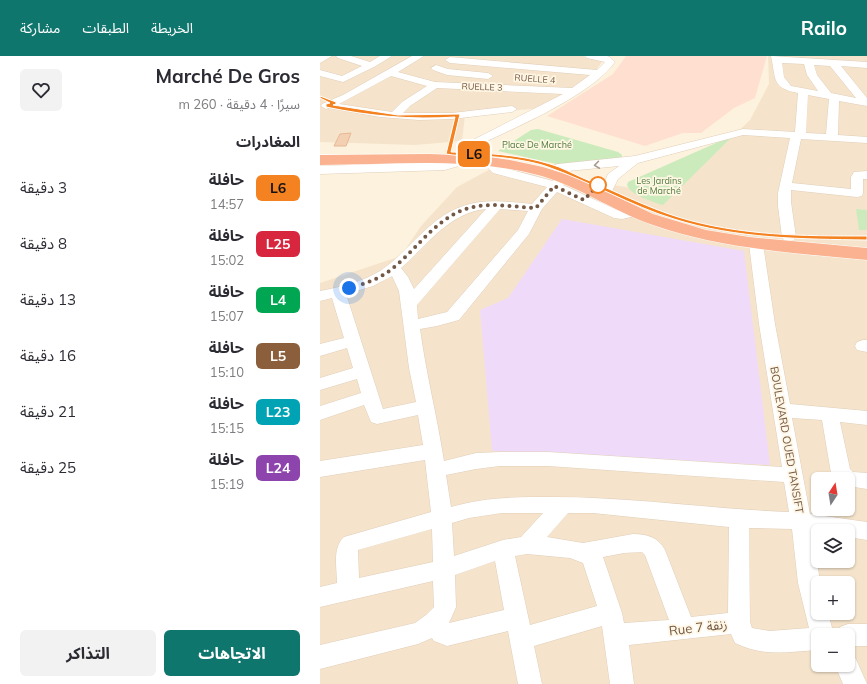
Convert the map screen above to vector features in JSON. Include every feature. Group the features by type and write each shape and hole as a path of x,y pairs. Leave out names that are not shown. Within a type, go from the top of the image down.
{"highway":[{"path":"320,154 505,156 650,209 723,230 867,242"},
{"path":"320,160 466,156 553,174"},
{"path":"601,191 635,212 680,229 708,236 756,244 867,253"},
{"path":"795,237 867,238"}],"street":[{"path":"321,67 327,56"},
{"path":"341,56 371,65"},
{"path":"321,67 343,79 387,56"},
{"path":"398,56 416,58"},
{"path":"514,56 603,70"},
{"path":"320,170 446,166 457,163 466,156 475,143 544,109 575,91 603,70 609,60 590,56"},
{"path":"863,56 867,65"},
{"path":"327,106 391,73 416,58"},
{"path":"416,80 454,58 603,70"},
{"path":"866,103 788,88 780,80 778,75 776,58 809,61 826,60 867,65"},
{"path":"321,67 335,67 352,60"},
{"path":"826,60 866,103"},
{"path":"809,61 811,73 831,96 832,137"},
{"name":"RUELLE 4","path":"436,68 447,72 498,76"},
{"name":"RUELLE 3","path":"391,73 435,86 575,91"},
{"name":"RUELLE 4","path":"530,79 588,82"},
{"path":"396,116 396,114 406,104 435,86"},
{"path":"795,237 784,202 786,186 798,135 803,92"},
{"path":"320,97 327,106 396,116 439,117 512,109"},
{"path":"491,161 492,166 497,170 553,174 587,166 635,160 738,132 749,131 867,140"},
{"path":"601,191 609,183 612,177 635,160"},
{"path":"411,325 437,321 453,316 524,231 553,174"},
{"path":"553,174 614,214 622,215 635,212"},
{"path":"786,186 856,193 858,175 867,175"},
{"path":"320,296 338,292 378,278 393,268 449,217 469,208 497,205 536,208"},
{"path":"409,304 497,205"},
{"name":"BOULEVARD OUED TANSIFT","path":"756,244 767,324 801,521 809,583 820,628"},
{"path":"320,657 418,633 437,621 443,613 445,606 442,518 436,470 426,407 417,368 405,284 401,276 393,268"},
{"path":"338,292 377,417 426,407"},
{"path":"320,350 353,341"},
{"path":"320,384 362,370"},
{"path":"320,413 370,397"},
{"path":"782,410 867,418"},
{"path":"830,414 842,473 845,477 853,480 867,481"},
{"path":"320,469 433,451"},
{"path":"436,470 500,459 548,459 792,475"},
{"path":"527,545 563,505"},
{"path":"348,591 347,551 348,546 351,543 483,507 593,505 739,519 801,521 867,531"},
{"path":"739,519 739,622"},
{"path":"583,552 627,544 640,543 648,545 654,550 684,629"},
{"path":"320,597 443,569 504,549 527,545 556,547 583,552 591,556 597,568 613,624 622,684"},
{"path":"504,549 530,684"},
{"name":"Rue 7 زنقة","path":"437,621 442,633 447,634 519,628 613,624 684,629 739,622 744,635 757,641 811,638"},
{"path":"855,635 867,635"},
{"path":"850,672 856,684"}],"shaded area":[{"path":"320,56 582,56 603,60 595,72 542,108 465,115 462,141 415,145 320,142"},
{"path":"626,56 767,56 755,98 734,108 701,133 683,133 645,146 547,116 613,74"},
{"path":"768,56 867,56 867,684 320,684 320,283 401,256 421,226 457,187 496,166 626,187 665,200 750,120 769,84"},
{"path":"562,219 744,251 770,465 492,451 480,310 508,298"}],"green space":[{"name":"Place De Marché","path":"538,129 618,152 622,155 622,158 561,165 498,151 531,130"},
{"name":"Les Jardins de Marché","path":"734,135 663,205 637,195 629,189 627,185 628,182"},
{"path":"856,209 867,210 867,230 859,230"}],"building":[{"path":"351,133 346,146 334,146 340,134"}],"bus line":[{"name":"L6","path":"320,97 334,103 328,106 398,116 431,117 458,115 448,153 495,155 534,161 549,165 650,209 723,230 801,238 867,238"}],"route":[{"path":"349,288 378,278 393,268 443,221 456,213 469,208 484,205 536,208 554,186 584,200 598,185"}]}
